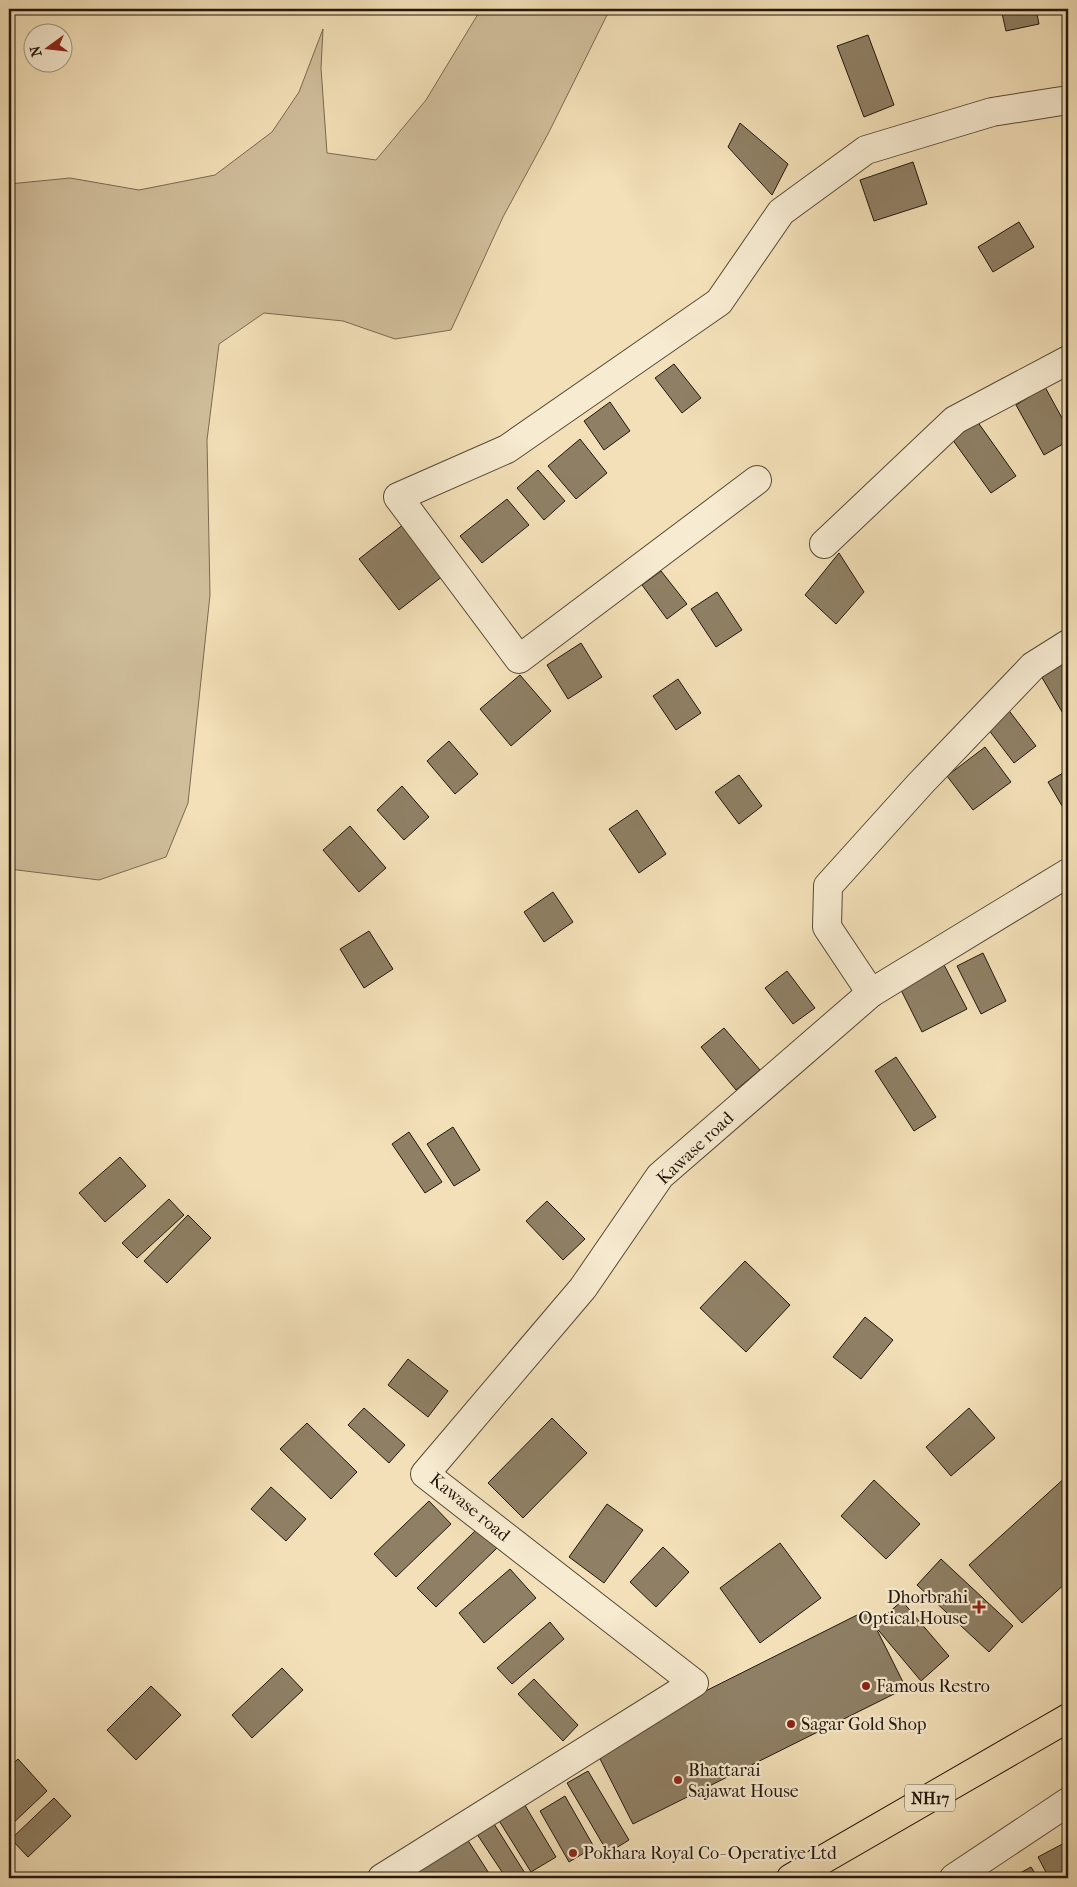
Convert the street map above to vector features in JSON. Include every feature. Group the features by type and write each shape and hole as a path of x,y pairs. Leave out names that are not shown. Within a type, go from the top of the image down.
{"highway":[{"name":"NH17","path":"791,1878 1068,1718"}],"street":[{"path":"757,480 519,659 398,497 507,449 719,302 781,212 866,150 992,112 1068,100"},
{"path":"824,544 955,420 1068,360"},
{"path":"1068,644 1033,666 920,784 828,886 826,927 871,993 1068,873"},
{"name":"Kawase road","path":"382,1878 694,1683 425,1474 582,1288 660,1176 871,993"},
{"path":"954,1878 1068,1802"}],"shaded area":[{"path":"481,9 610,9 549,132 503,217 451,330 395,339 343,321 264,313 219,344 207,440 210,595 188,803 166,857 99,880 9,869 9,184 70,178 139,190 215,175 272,132 299,92 323,29 321,68 327,153 376,160 426,100"}],"building":[{"path":"1001,9 1036,9 1039,24 1006,31"},
{"path":"868,35 894,105 864,117 837,46"},
{"path":"740,123 788,164 772,195 728,147"},
{"path":"913,162 927,204 874,221 860,180"},
{"path":"1019,222 1034,247 993,272 978,247"},
{"path":"674,364 701,398 682,413 655,378"},
{"path":"1045,387 1068,429 1068,441 1044,455 1016,405"},
{"path":"610,402 630,431 604,450 584,421"},
{"path":"977,421 1016,476 991,493 952,439"},
{"path":"580,439 607,473 576,499 548,466"},
{"path":"538,470 565,501 544,520 517,488"},
{"path":"507,499 529,525 482,563 460,536"},
{"path":"404,524 443,576 399,610 359,559"},
{"path":"839,553 864,592 836,624 805,595"},
{"path":"661,571 687,604 667,619 642,585"},
{"path":"717,592 742,630 716,647 691,609"},
{"path":"581,643 602,677 568,699 547,665"},
{"path":"1068,651 1068,722 1037,669"},
{"path":"520,675 551,711 511,746 480,709"},
{"path":"678,679 701,713 676,730 653,696"},
{"path":"1007,708 1036,746 1014,763 985,725"},
{"path":"449,741 478,774 455,794 427,761"},
{"path":"985,747 1011,782 973,810 947,776"},
{"path":"1068,770 1068,816 1048,782"},
{"path":"739,775 762,806 739,824 715,792"},
{"path":"402,786 429,817 404,840 377,810"},
{"path":"637,810 666,854 639,873 609,829"},
{"path":"350,826 386,868 359,892 323,850"},
{"path":"553,892 573,922 544,942 524,912"},
{"path":"369,931 393,969 364,988 340,949"},
{"path":"983,953 1006,1001 981,1014 957,966"},
{"path":"942,961 967,1009 922,1032 898,984"},
{"path":"787,971 815,1008 793,1024 765,988"},
{"path":"724,1028 760,1070 736,1090 701,1047"},
{"path":"896,1057 936,1117 914,1131 875,1071"},
{"path":"453,1127 480,1170 454,1186 427,1144"},
{"path":"409,1132 442,1182 425,1193 392,1144"},
{"path":"120,1157 146,1186 105,1222 79,1193"},
{"path":"169,1199 184,1215 137,1258 122,1243"},
{"path":"547,1201 585,1239 563,1260 526,1221"},
{"path":"188,1215 211,1238 167,1283 144,1261"},
{"path":"745,1261 790,1305 746,1352 700,1308"},
{"path":"865,1317 893,1340 861,1379 833,1357"},
{"path":"408,1359 448,1391 428,1417 388,1385"},
{"path":"364,1408 405,1445 389,1463 348,1425"},
{"path":"969,1408 995,1438 951,1476 926,1447"},
{"path":"552,1418 587,1453 523,1518 488,1483"},
{"path":"307,1423 357,1472 331,1499 280,1449"},
{"path":"1068,1475 1068,1581 1022,1623 969,1565"},
{"path":"874,1480 920,1524 886,1559 841,1516"},
{"path":"271,1487 306,1519 286,1541 251,1509"},
{"path":"429,1501 451,1524 396,1577 374,1554"},
{"path":"607,1504 643,1530 604,1583 569,1557"},
{"path":"478,1528 497,1548 436,1607 417,1588"},
{"path":"780,1543 821,1598 760,1643 720,1588"},
{"path":"663,1547 689,1572 656,1607 630,1582"},
{"path":"941,1559 1013,1626 989,1652 917,1585"},
{"path":"510,1569 536,1598 484,1643 459,1613"},
{"path":"902,1601 949,1656 921,1681 874,1625"},
{"path":"867,1610 906,1688 633,1824 594,1747"},
{"path":"550,1622 564,1639 512,1684 497,1668"},
{"path":"282,1668 303,1690 252,1738 232,1715"},
{"path":"534,1679 578,1725 563,1741 518,1694"},
{"path":"151,1686 181,1715 136,1760 107,1730"},
{"path":"18,1759 47,1791 9,1827 9,1767"},
{"path":"588,1771 629,1840 608,1853 567,1783"},
{"path":"514,1787 556,1857 531,1872 488,1803"},
{"path":"565,1796 594,1847 569,1862 540,1811"},
{"path":"54,1798 71,1816 28,1857 11,1839"},
{"path":"484,1808 528,1878 506,1878 467,1819"},
{"path":"460,1828 492,1878 412,1878 402,1863"},
{"path":"1068,1841 1068,1878 1049,1878 1038,1857"},
{"path":"1031,1867 1038,1878 1011,1878"}],"place":[{"name":"Dhorbrahi Optical House","path":"979,1607"},
{"name":"Famous Restro","path":"866,1686"},
{"name":"Sagar Gold Shop","path":"791,1724"},
{"name":"Bhattarai Sajawat House","path":"678,1780"},
{"name":"Pokhara Royal Co- Operative Ltd","path":"573,1853"}]}
